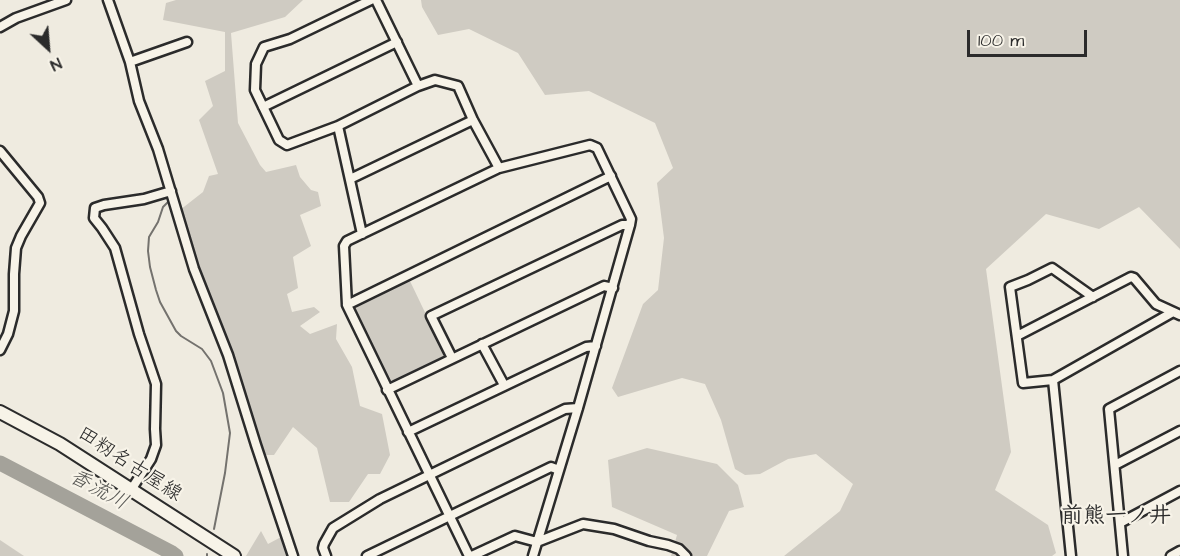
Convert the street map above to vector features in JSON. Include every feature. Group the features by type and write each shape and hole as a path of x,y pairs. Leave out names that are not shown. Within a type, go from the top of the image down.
{"main road":[{"name":"田籾名古屋線","path":"0,412 60,444 234,556"}],"street":[{"path":"0,27 16,18 66,0"},
{"path":"108,0 130,62 139,101 158,148 194,269 228,355 293,556"},
{"path":"418,86 374,0 290,39 264,47 256,64 255,90 279,140 287,145 338,126 418,86 435,80 458,86 499,168"},
{"path":"130,62 187,42"},
{"path":"263,107 397,42"},
{"path":"351,179 473,120"},
{"path":"338,126 362,234"},
{"path":"533,556 537,542 578,408 613,288 631,219 597,148 590,146 499,168 347,241 344,246 346,305 428,476 470,556 514,536 537,542 583,524 614,529 668,545 679,549 686,556"},
{"path":"0,151 38,197 40,203 16,248 14,311 8,334 0,350"},
{"path":"346,305 611,176"},
{"path":"131,490 151,459 156,445 156,384 139,334 115,248 94,218 95,208 144,199 171,191"},
{"path":"453,358 431,316 622,225 630,225"},
{"path":"1093,297 1052,268 1010,287 1023,383 1053,380 1177,313"},
{"path":"1017,336 1131,277 1156,304 1177,313"},
{"path":"387,390 604,286 613,288"},
{"path":"482,344 504,385"},
{"path":"408,432 586,346 596,346"},
{"path":"1123,556 1109,409 1180,371"},
{"path":"1053,380 1071,556"},
{"path":"326,556 324,544 333,528 380,499 565,409 578,408"},
{"path":"1115,465 1180,431"},
{"path":"367,556 551,468 559,470"},
{"path":"1120,523 1180,490"},
{"path":"1171,556 1180,551"}],"shaded area":[{"path":"176,0 303,0 285,17 231,33 238,123 266,172 296,165 300,177 311,190 318,192 321,206 300,215 311,246 293,257 298,288 287,294 292,312 314,307 320,312 300,326 310,334 337,324 336,339 352,367 360,406 382,414 390,455 380,474 368,474 349,502 330,502 317,448 293,427 274,455 264,455 231,353 197,269 180,210 203,192 209,176 218,174 199,120 213,106 205,81 225,71 225,32 163,20 166,3"},
{"path":"421,0 1180,0 1180,249 1139,207 1099,229 1046,214 986,269 1011,452 995,490 1048,525 1056,553 1052,556 784,556 840,511 853,484 816,454 788,459 760,474 745,475 735,469 721,420 705,384 682,378 618,397 612,388 643,304 658,290 664,238 657,183 673,168 655,123 589,91 545,95 518,53 469,29 438,35 422,7"},
{"path":"409,279 444,352 443,358 395,381 390,380 355,310 358,304"},
{"path":"647,448 717,464 738,485 744,507 729,511 707,556 671,556 677,535 612,507 608,460"},
{"path":"261,531 268,544 283,536 290,556 246,556"},
{"path":"0,540 24,556 0,556"}],"waterway":[{"path":"169,201 163,207 158,222 149,237 150,267 156,290 176,331 202,349 211,361 223,393 230,433 214,529"},
{"name":"香流川","path":"0,463 176,556"}],"district":[{"name":"前熊一ノ井","path":"1116,517"}]}
